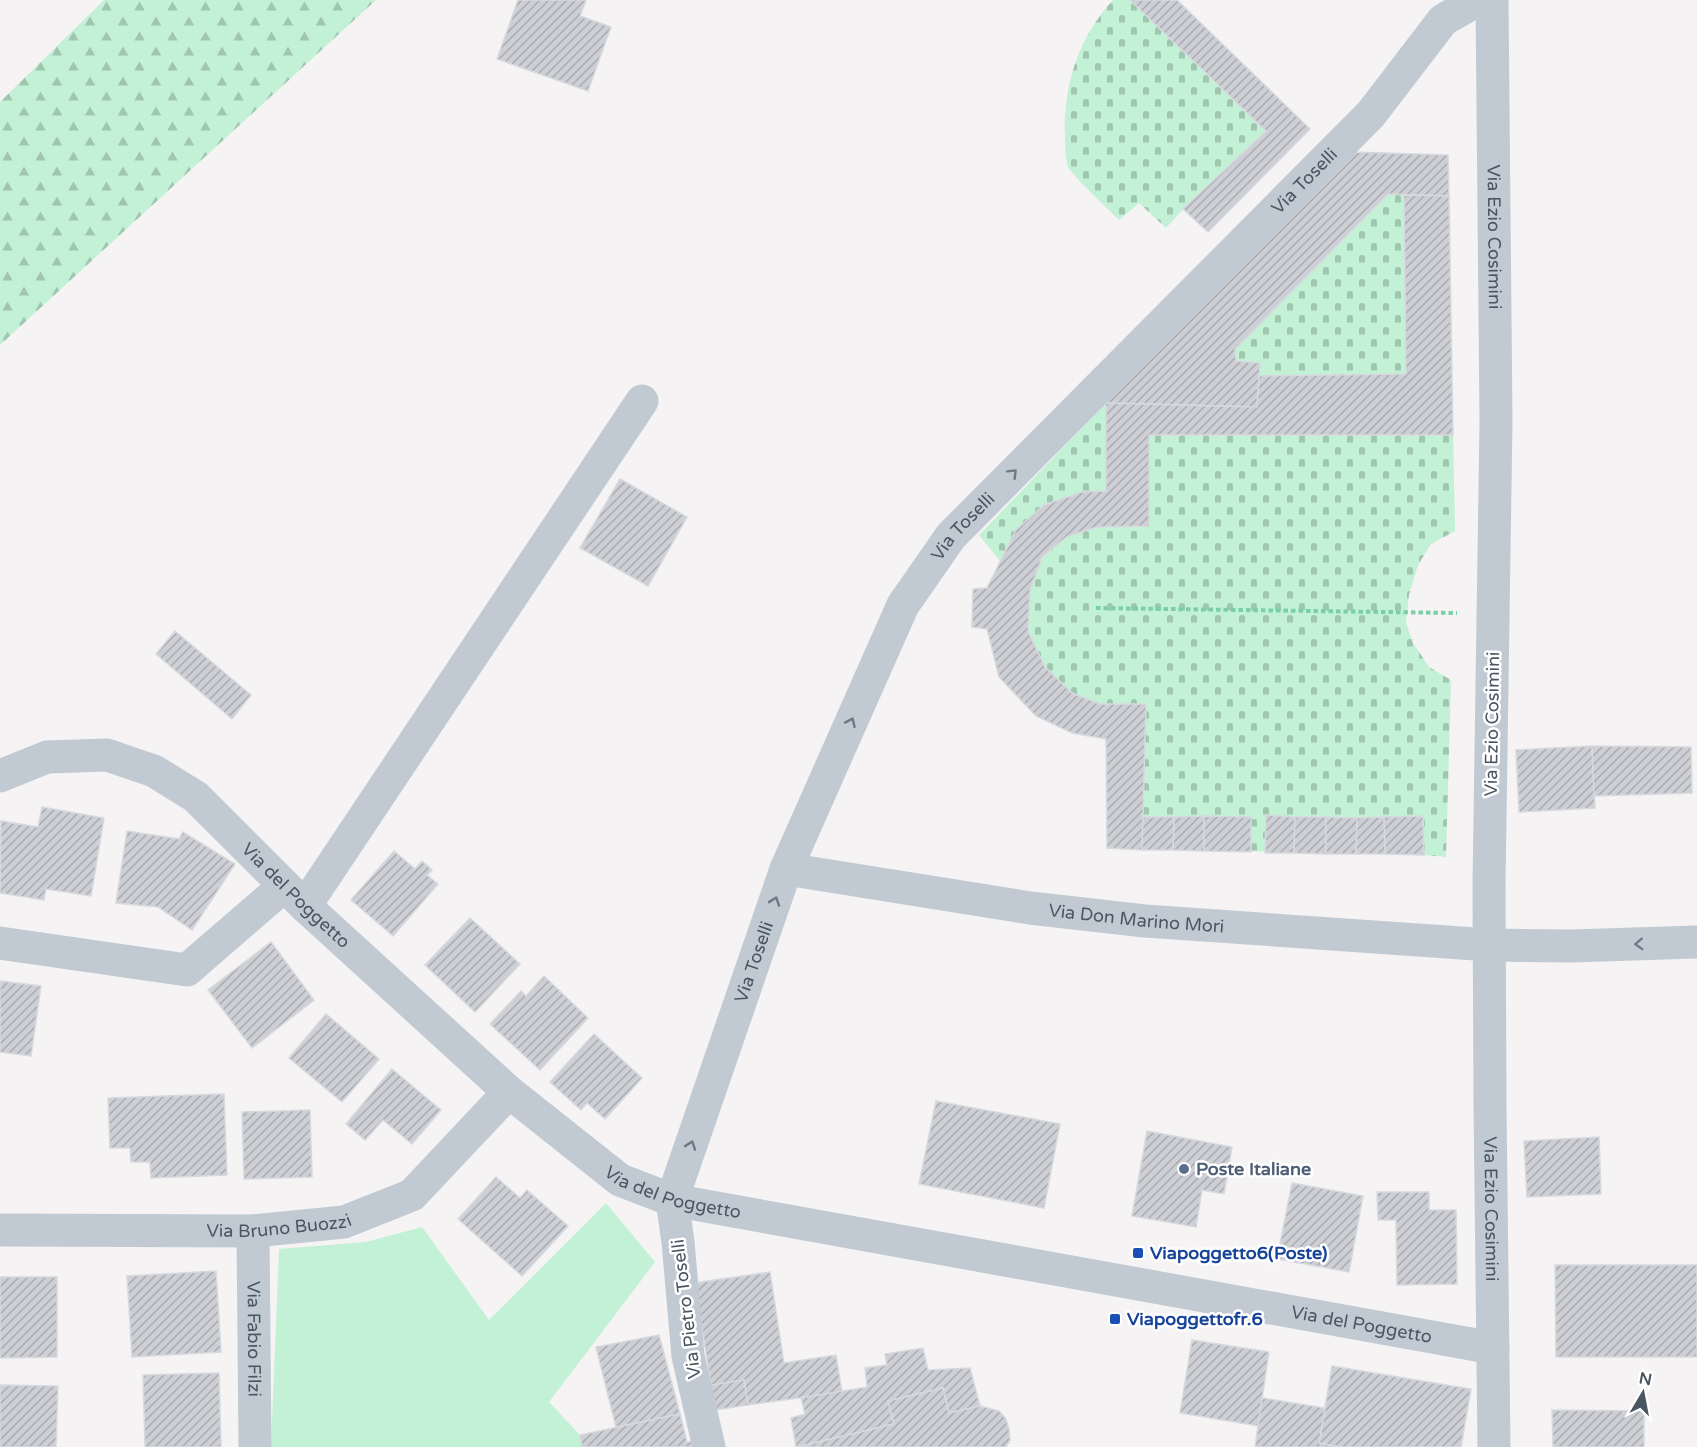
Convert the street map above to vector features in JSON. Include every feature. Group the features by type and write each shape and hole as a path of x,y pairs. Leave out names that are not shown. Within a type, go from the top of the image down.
{"street":[{"name":"Via Toselli","path":"672,1200 786,869 903,605 951,536 1371,114 1443,20 1478,0"},
{"name":"Via Ezio Cosimini","path":"1492,0 1496,421 1489,884 1494,1447"},
{"path":"0,943 187,970 295,896 642,401"},
{"name":"Via del Poggetto","path":"0,776 47,757 107,755 154,771 196,797 295,896 509,1092 620,1180 672,1200 1493,1348"},
{"name":"Via Don Marino Mori","path":"786,869 961,898 1134,920 1490,945 1571,946 1697,942"},
{"name":"Via Bruno Buozzi","path":"0,1230 253,1231 344,1222 412,1195 509,1092"},
{"name":"Via Pietro Toselli","path":"672,1200 688,1356 705,1432"},
{"name":"Via Fabio Filzi","path":"253,1231 255,1447"}],"path":[{"path":"1096,608 1461,613"}],"green space":[{"path":"104,0 376,0 0,345 0,102"},
{"path":"1113,0 1177,0 1310,129 1208,232 1183,209 1166,228 1139,203 1119,220 1068,167 1065,151 1065,116 1070,80 1082,46 1101,14"},
{"path":"1352,152 1448,155 1455,531 1431,544 1418,565 1409,595 1406,623 1413,643 1429,667 1451,680 1446,857 1107,848 1106,739 1072,733 1036,716 999,677 987,629 972,627 973,589 987,588 1001,562 979,535"},
{"path":"606,1203 655,1262 549,1402 580,1435 582,1447 271,1447 279,1249 366,1242 422,1227 489,1320"}],"building":[{"path":"518,0 586,0 580,16 611,27 588,91 497,59"},
{"path":"1130,0 1177,0 1310,129 1208,232 1183,209 1266,131"},
{"path":"1352,152 1448,155 1449,196 1388,194 1235,349 1236,361 1260,363 1257,407 1106,403"},
{"path":"1404,195 1449,196 1453,435 1149,435 1149,526 1097,527 1068,536 1042,557 1030,591 1028,631 1045,667 1072,693 1100,704 1146,704 1142,850 1107,848 1106,739 1072,733 1036,716 999,677 987,629 972,627 973,589 987,588 1016,530 1044,505 1082,492 1106,491 1106,403 1257,407 1259,376 1406,374"},
{"path":"620,479 687,517 648,586 580,548"},
{"path":"175,631 251,695 232,719 156,654"},
{"path":"1592,746 1595,808 1519,812 1516,750"},
{"path":"1592,746 1691,747 1692,793 1594,796"},
{"path":"42,807 104,818 91,896 46,889 44,900 0,893 1,821 38,827"},
{"path":"1266,815 1295,817 1294,853 1265,853"},
{"path":"1204,816 1204,851 1173,850 1174,817"},
{"path":"1204,816 1251,817 1251,852 1204,851"},
{"path":"1423,816 1424,855 1385,854 1384,817"},
{"path":"1143,817 1174,817 1173,850 1142,850"},
{"path":"1295,817 1326,817 1326,854 1294,853"},
{"path":"1326,817 1357,818 1356,854 1326,854"},
{"path":"1384,817 1385,854 1356,854 1357,818"},
{"path":"127,831 179,839 183,832 235,864 192,930 158,907 116,903"},
{"path":"394,851 415,869 422,861 432,870 427,875 438,884 393,936 351,900"},
{"path":"470,918 520,964 475,1012 425,965"},
{"path":"271,942 314,1000 252,1048 208,990"},
{"path":"544,976 588,1018 540,1070 490,1024 521,991 526,996"},
{"path":"0,981 41,986 31,1056 0,1052"},
{"path":"326,1014 379,1059 342,1102 289,1058"},
{"path":"594,1034 642,1078 605,1119 587,1103 581,1110 550,1082"},
{"path":"392,1069 441,1110 412,1144 383,1120 365,1140 346,1124"},
{"path":"224,1094 227,1175 151,1178 150,1162 131,1162 130,1148 110,1148 108,1098"},
{"path":"936,1101 1060,1124 1044,1208 919,1184"},
{"path":"310,1110 312,1177 244,1179 242,1112"},
{"name":"Poste Italiane","path":"1147,1131 1232,1147 1224,1194 1202,1190 1196,1227 1132,1216"},
{"path":"1599,1137 1601,1194 1527,1197 1524,1141"},
{"path":"496,1177 520,1198 527,1190 568,1226 522,1276 458,1219"},
{"path":"1292,1183 1363,1196 1349,1272 1277,1259"},
{"path":"1377,1192 1429,1192 1429,1210 1456,1210 1457,1284 1397,1285 1396,1220 1378,1220"},
{"path":"1555,1265 1697,1265 1697,1357 1556,1357"},
{"path":"216,1271 221,1352 132,1357 127,1276"},
{"path":"770,1272 784,1363 836,1355 842,1392 748,1405 744,1380 711,1385 695,1283"},
{"path":"0,1277 57,1277 57,1357 0,1358"},
{"path":"659,1335 680,1414 616,1427 596,1347"},
{"path":"1192,1340 1269,1352 1258,1426 1180,1413"},
{"path":"923,1348 928,1370 970,1368 980,1406 949,1413 943,1388 888,1401 894,1424 796,1447 791,1418 805,1414 801,1398 867,1387 865,1368 887,1365 885,1354"},
{"path":"1332,1366 1471,1389 1461,1447 1341,1447 1319,1443"},
{"path":"219,1373 221,1447 145,1447 143,1375"},
{"path":"744,1380 748,1405 716,1410 711,1385"},
{"path":"0,1385 58,1386 56,1447 0,1447"},
{"path":"943,1388 949,1413 980,1406 999,1411 1006,1419 1009,1429 1010,1440 1006,1447 798,1447 894,1424 888,1401"},
{"path":"1262,1398 1325,1408 1319,1443 1337,1447 1255,1447"},
{"path":"1552,1410 1644,1411 1644,1447 1553,1447"},
{"path":"680,1414 687,1442 701,1440 702,1447 582,1447 580,1435"}],"place":[{"name":"Poste Italiane","path":"1184,1169"},
{"name":"Viapoggetto6(Poste)","path":"1138,1253"},
{"name":"Viapoggettofr.6","path":"1115,1319"}]}
